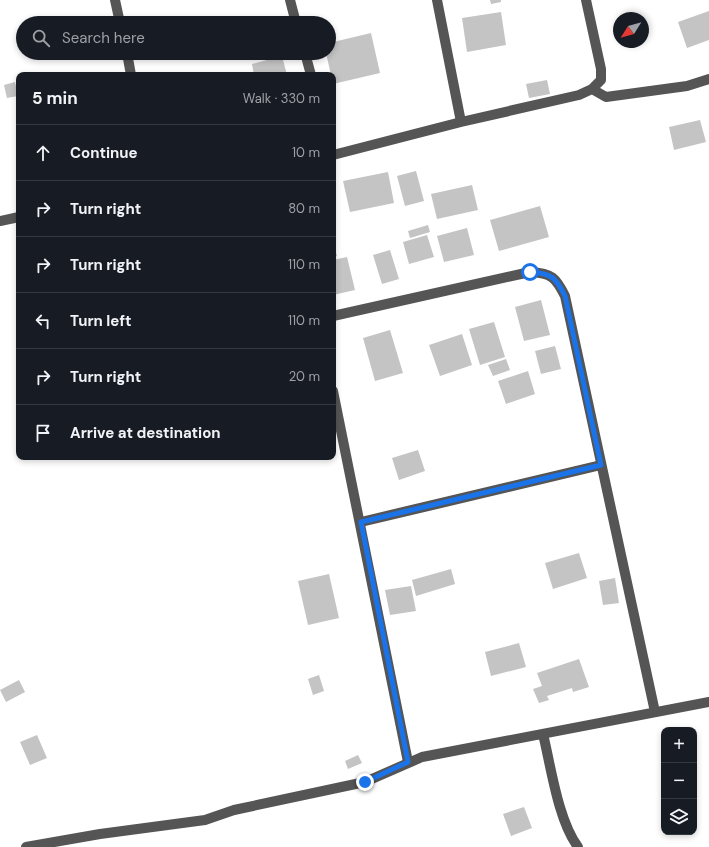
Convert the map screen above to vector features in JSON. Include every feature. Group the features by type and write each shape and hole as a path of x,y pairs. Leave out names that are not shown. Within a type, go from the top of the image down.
{"street":[{"path":"116,0 119,16"},
{"path":"290,0 294,16"},
{"path":"437,0 461,122"},
{"path":"336,154 461,122 579,96 592,89 601,80 601,69 586,0"},
{"path":"129,60 131,72"},
{"path":"306,60 310,72"},
{"path":"592,89 606,97 687,86 709,79"},
{"path":"0,221 16,218"},
{"path":"336,315 530,272 544,273 557,280 565,296 655,712"},
{"path":"336,405 361,522 408,762"},
{"path":"361,522 601,465"},
{"path":"26,847 205,820 234,810 365,782 422,757 709,702"},
{"path":"543,734 560,807 573,840 578,847"}],"building":[{"path":"490,0 501,0 501,2 491,4"},
{"path":"709,11 709,40 687,48 678,22"},
{"path":"501,12 506,45 467,52 462,18"},
{"path":"371,33 380,73 336,83 336,72 330,72 328,60 336,60 336,41"},
{"path":"267,60 283,60 286,72 253,72 252,64"},
{"path":"547,80 550,94 529,98 526,84"},
{"path":"15,82 16,96 7,98 4,85"},
{"path":"700,120 706,142 674,150 669,127"},
{"path":"416,171 424,201 405,206 397,176"},
{"path":"388,172 394,203 350,212 343,181"},
{"path":"472,185 478,210 437,219 431,194"},
{"path":"540,206 549,237 499,251 490,220"},
{"path":"428,225 430,232 410,238 408,231"},
{"path":"467,228 474,255 444,262 437,236"},
{"path":"427,235 434,257 409,264 403,242"},
{"path":"390,250 399,279 382,284 373,255"},
{"path":"347,257 355,290 336,294 336,259"},
{"path":"541,300 550,335 524,341 515,307"},
{"path":"494,322 505,357 480,365 469,329"},
{"path":"390,330 403,373 375,381 363,338"},
{"path":"462,334 472,365 440,376 429,345"},
{"path":"555,346 561,369 541,374 535,351"},
{"path":"506,359 510,370 493,376 488,365"},
{"path":"528,371 535,394 506,404 498,381"},
{"path":"418,450 425,471 399,480 392,458"},
{"path":"579,553 587,578 553,589 545,563"},
{"path":"451,569 455,584 416,596 412,580"},
{"path":"329,574 339,618 308,625 298,581"},
{"path":"615,578 619,603 603,605 599,581"},
{"path":"411,586 416,611 390,615 385,590"},
{"path":"519,643 526,667 491,676 485,652"},
{"path":"579,659 589,687 573,692 572,688 547,696 549,700 539,703 533,689 542,686 537,673"},
{"path":"319,675 324,691 313,695 308,679"},
{"path":"19,680 25,692 6,702 0,690"},
{"path":"37,735 47,758 30,765 20,742"},
{"path":"358,755 362,763 348,769 345,761"},
{"path":"524,807 532,828 511,836 503,814"}],"route":[{"path":"365,782 381,776 408,762 361,522 601,465 565,296 557,280 544,273 530,272"}]}
